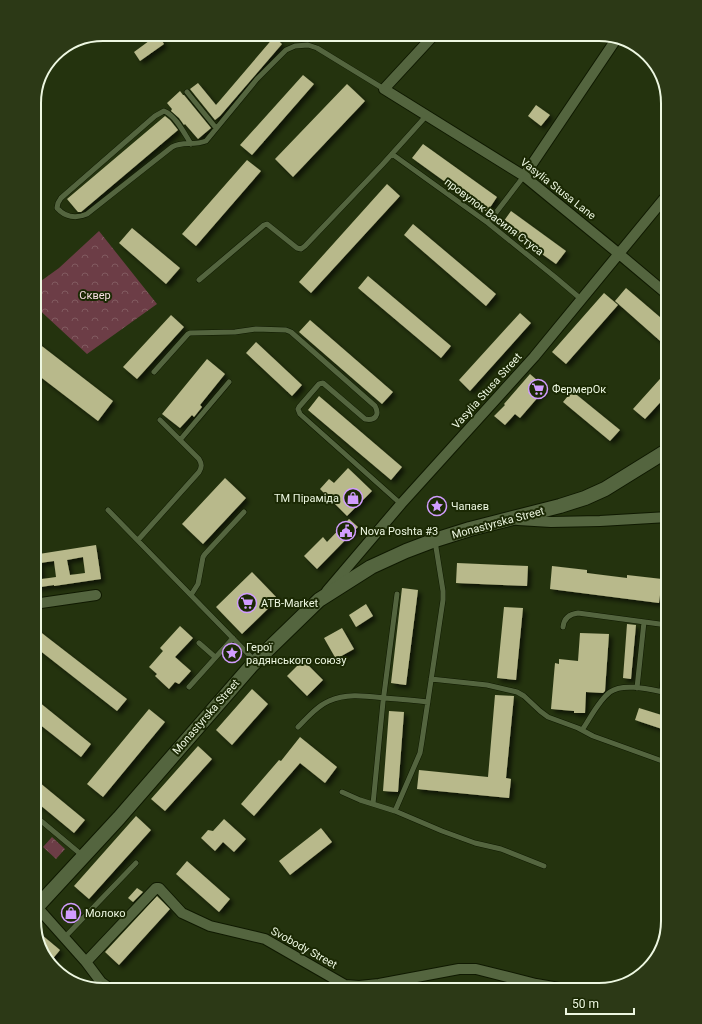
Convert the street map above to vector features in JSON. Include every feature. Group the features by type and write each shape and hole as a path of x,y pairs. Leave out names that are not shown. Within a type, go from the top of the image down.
{"main road":[{"name":"Monastyrska Street","path":"41,902 119,818 255,661 319,600 371,567 406,551 470,529 560,506 585,498 605,489 661,454"}],"street":[{"path":"384,89 428,41"},
{"path":"524,176 614,43"},
{"name":"Vasylia Stusa Lane","path":"384,89 524,176 661,289"},
{"name":"Vasylia Stusa Street","path":"319,600 401,504 534,357 661,202"},
{"path":"508,519 551,522 661,517"},
{"path":"41,603 96,595"},
{"name":"Svobody Street","path":"86,962 156,888 159,888 182,913 210,926 265,939 342,983"},
{"path":"41,915 86,962 99,983"},
{"name":"Svobody Street","path":"384,983 459,969 476,969 532,983"}],"lane":[{"path":"191,144 174,118 168,112 164,111 155,116 61,198 58,203 60,212 72,217 80,217 87,214 172,147 177,144 191,144 198,144 206,141 258,79 286,50 295,46 308,45 317,48 384,89"},
{"path":"187,92 216,128"},
{"path":"199,280 267,224 297,248 301,249 392,154 427,115"},
{"name":"провулок Василя Стуса","path":"392,154 488,223 581,299"},
{"path":"488,223 524,176"},
{"path":"154,372 190,333 235,332 256,329 286,330 291,332 375,406 377,410 374,418 369,420 364,419 323,383 321,383 299,407 298,409 300,414 401,504"},
{"path":"180,440 229,382"},
{"path":"138,540 201,469 202,466 199,459 160,420"},
{"path":"108,510 255,661"},
{"path":"191,595 198,584 204,554 244,512"},
{"path":"395,811 420,753 428,702 443,600 435,540"},
{"path":"373,804 397,594"},
{"path":"563,627 569,616 578,613 644,622 661,622"},
{"path":"637,688 644,622"},
{"path":"189,687 232,638"},
{"path":"199,643 215,657"},
{"path":"431,679 487,685 517,692 524,696 540,712 548,717 594,736 661,760"},
{"path":"582,730 596,708 609,693 614,690 622,688 637,688 661,692"},
{"path":"298,727 321,706 333,700 348,696 428,702"},
{"path":"342,792 360,800 395,811 442,831 475,843 501,849 544,866"},
{"path":"41,821 83,857"},
{"path":"64,938 136,862"}],"green space":[{"name":"Сквер","path":"99,231 157,304 87,354 41,311 41,281 59,268"},
{"path":"52,837 65,849 56,859 43,847"}],"building":[{"path":"149,41 162,41 164,44 140,61 134,52"},
{"path":"271,41 279,41 282,44 215,120 190,89 198,83 216,105"},
{"path":"303,75 314,84 252,155 240,145"},
{"path":"347,84 365,101 293,177 275,159"},
{"path":"180,91 211,128 198,139 171,111 172,109 167,103"},
{"path":"536,105 550,115 541,126 528,116"},
{"path":"165,116 178,130 81,212 78,212 67,199"},
{"path":"423,144 497,197 487,212 412,158"},
{"path":"247,160 261,171 196,246 182,234"},
{"path":"387,184 400,196 311,293 299,282"},
{"path":"511,211 566,251 556,264 501,225"},
{"path":"413,224 496,294 486,306 404,235"},
{"path":"132,228 180,268 166,284 119,243"},
{"path":"368,276 451,346 441,358 358,288"},
{"path":"626,288 661,318 661,342 615,301"},
{"path":"604,293 618,305 566,364 552,352"},
{"path":"520,313 531,323 470,391 459,380"},
{"path":"171,315 184,327 137,379 123,367"},
{"path":"310,320 393,392 382,404 299,332"},
{"path":"256,342 302,385 292,396 246,353"},
{"path":"41,345 113,401 98,421 41,377"},
{"path":"207,359 225,374 200,405 202,407 194,417 192,415 180,428 162,414"},
{"path":"530,374 546,388 520,418 515,414 505,425 494,416"},
{"path":"661,378 661,402 645,419 633,409"},
{"path":"572,391 620,430 610,441 563,402"},
{"path":"319,396 402,467 391,480 308,410"},
{"path":"348,468 372,491 347,516 320,489 329,479 334,483"},
{"path":"225,478 246,498 203,544 182,524"},
{"path":"349,519 358,527 317,569 304,556 323,537 327,542"},
{"path":"96,545 101,579 41,587 41,571 42,579 56,577 54,561 41,563 41,554","holes":["83,557 85,573 70,575 67,560"]},
{"path":"457,563 528,566 527,586 456,583"},
{"path":"552,566 587,570 587,573 627,578 627,575 661,579 659,603 550,589"},
{"name":"ATB-Market","path":"252,572 278,599 242,634 216,607"},
{"path":"402,588 418,590 406,685 391,683"},
{"path":"366,604 373,616 356,627 349,615"},
{"path":"504,607 523,608 516,680 497,678"},
{"path":"627,624 636,625 631,679 623,678"},
{"path":"180,626 193,638 175,657 191,671 179,684 175,682 169,689 155,676 157,674 149,667 163,651 160,648"},
{"path":"342,628 354,649 336,659 324,638"},
{"path":"41,632 127,699 117,711 41,651"},
{"path":"580,633 609,634 605,691 603,693 586,692 585,713 574,713 574,711 551,709 555,663 559,664 559,659 578,661"},
{"path":"303,660 323,680 307,696 287,676"},
{"path":"252,689 268,704 232,745 216,730"},
{"path":"495,695 514,696 506,778 511,779 509,798 417,789 419,770 488,777"},
{"path":"41,704 91,744 81,757 41,726"},
{"path":"639,708 661,715 661,729 635,720"},
{"path":"149,709 165,722 103,797 87,784"},
{"path":"389,711 404,712 398,792 383,791"},
{"path":"300,737 337,767 325,783 300,763 254,816 241,804 279,760 281,761"},
{"path":"198,746 212,759 165,811 151,799"},
{"path":"41,784 85,820 74,833 41,806"},
{"path":"136,816 151,830 89,899 74,886"},
{"path":"224,819 246,839 234,852 223,842 215,851 201,838 208,830 213,831"},
{"path":"321,828 332,842 290,875 279,861"},
{"path":"187,861 230,899 219,912 176,874"},
{"path":"137,888 143,892 133,902 128,898"},
{"path":"157,896 170,909 119,965 105,952"},
{"name":"Молоко","path":"71,905 79,912 71,921 63,914"},
{"path":"43,936 60,950 53,958 49,952"}],"place":[{"name":"ФермерОк","path":"538,389"},
{"name":"ТМ Піраміда","path":"353,498"},
{"name":"Чапаєв","path":"437,506"},
{"name":"Nova Poshta #3","path":"346,531"},
{"name":"ATB-Market","path":"247,603"},
{"name":"Герої радянського союзу","path":"232,653"},
{"name":"Молоко","path":"71,913"}]}
